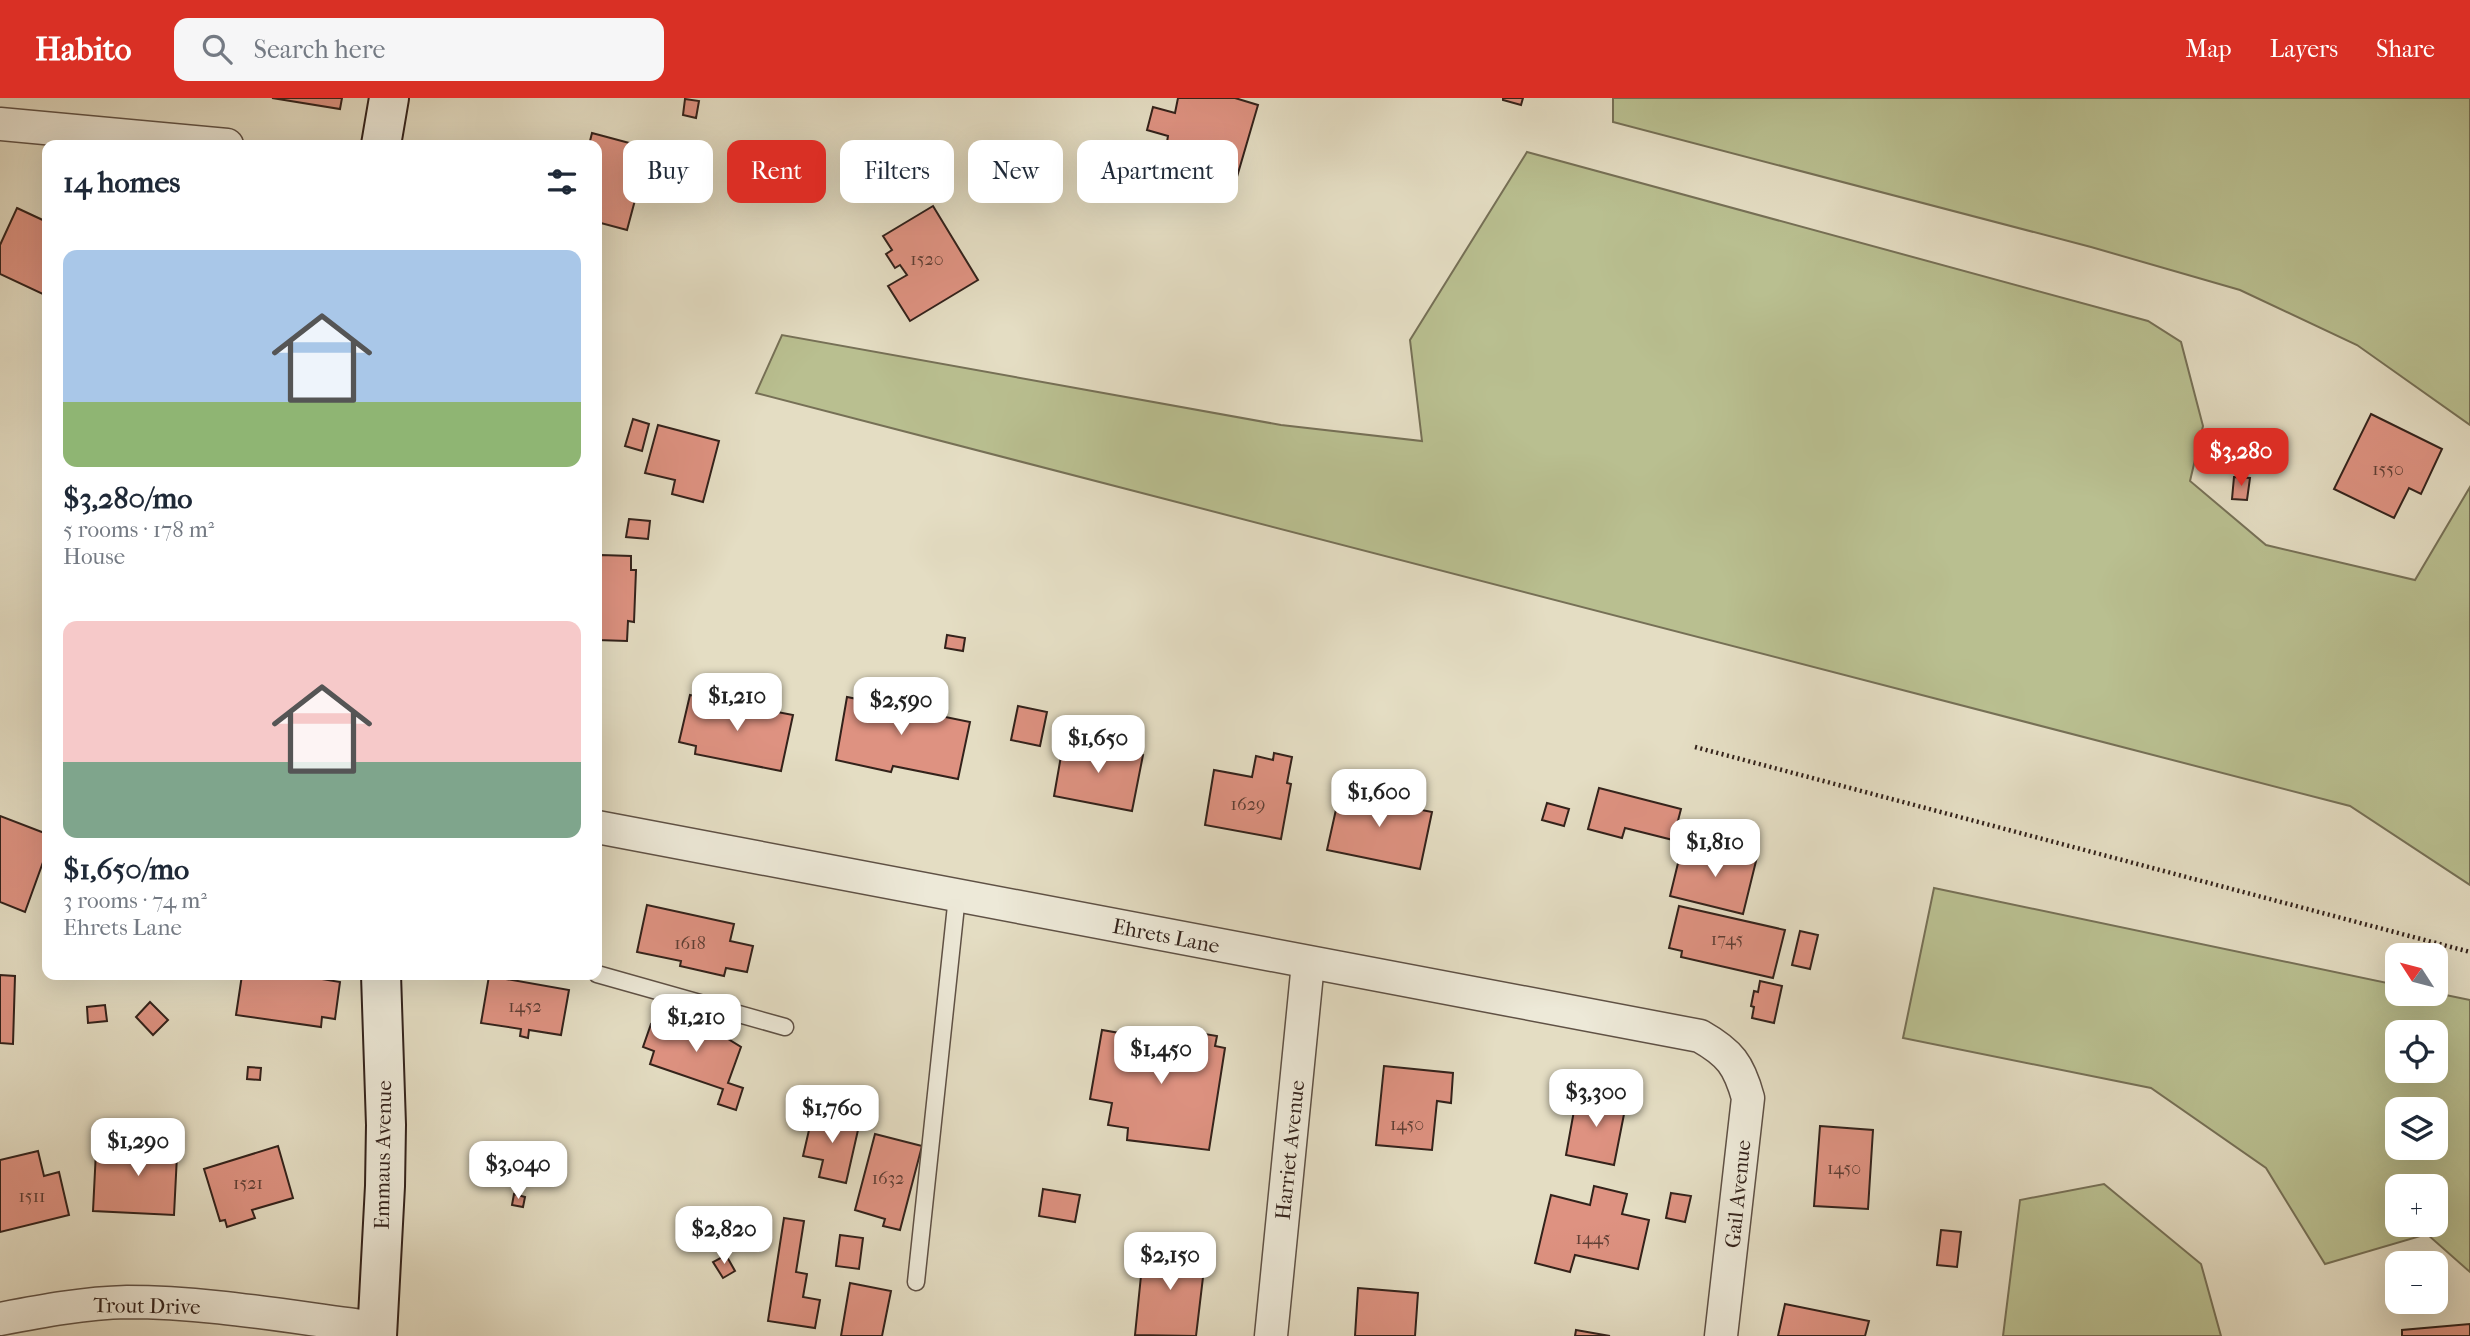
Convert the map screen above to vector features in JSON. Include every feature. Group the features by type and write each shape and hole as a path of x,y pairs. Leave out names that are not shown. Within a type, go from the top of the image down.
{"main road":[{"path":"382,140 389,98"},
{"name":"Emmaus Avenue","path":"377,1332 385,1186 381,980"}],"street":[{"path":"0,124 173,140"},
{"name":"Ehrets Lane","path":"602,828 1700,1035 1729,1056"},
{"name":"Harriet Avenue","path":"1271,1336 1308,963"},
{"name":"Gail Avenue","path":"1721,1336 1748,1098 1741,1073 1729,1056"},
{"name":"Trout Drive","path":"0,1319 66,1306 127,1302 200,1305 377,1332"}],"lane":[{"path":"916,1282 957,896"},
{"path":"602,975 785,1027"}],"path":[{"path":"1695,747 2470,952"}],"green space":[{"path":"1613,98 2470,98 2470,425 2357,345 2240,290 2091,247 1613,122"},
{"path":"1527,152 2148,321 2181,342 2203,426 2190,481 2266,545 2415,580 2470,487 2470,885 2350,806 756,393 782,335 1281,425 1422,441 1410,340"},
{"path":"1934,888 2385,982 2385,1006 2448,1006 2448,995 2470,1000 2470,1272 2430,1237 2448,1237 2448,1174 2385,1174 2385,1237 2417,1237 2325,1264 2266,1168 2151,1088 1903,1038"},
{"path":"2104,1184 2201,1264 2221,1336 2003,1336 2020,1200"}],"building":[{"path":"272,98 342,98 340,109"},
{"path":"1178,98 1235,98 1258,105 1238,173 1238,140 1167,140 1168,136 1147,130 1153,107 1175,113"},
{"path":"1503,98 1523,98 1521,105"},
{"path":"685,99 699,101 696,118 683,115"},
{"path":"592,133 623,141 623,203 634,203 627,230 602,223 602,140 590,140"},
{"path":"933,206 978,280 910,321 888,286 907,275 900,265 895,268 886,254 892,250 883,236"},
{"path":"17,208 42,220 42,294 0,274 0,245"},
{"path":"2371,414 2442,449 2421,494 2409,488 2394,518 2334,489"},
{"path":"633,419 649,424 642,451 625,446"},
{"path":"658,425 719,441 703,502 672,494 675,480 645,473"},
{"path":"2234,477 2250,478 2247,500 2232,499"},
{"path":"629,519 650,521 648,539 626,537"},
{"path":"602,555 631,556 631,570 636,570 634,622 628,621 627,641 602,640"},
{"path":"947,635 965,638 963,651 945,648"},
{"path":"891,687 915,693 911,710 970,722 958,779 893,766 891,772 836,760 847,697 887,705"},
{"path":"690,695 793,715 781,771 695,754 696,746 679,742"},
{"path":"1018,706 1047,712 1040,746 1011,740"},
{"path":"1064,739 1143,755 1132,811 1054,796"},
{"path":"1274,753 1292,757 1287,783 1291,784 1281,839 1205,825 1214,770 1252,777 1256,756 1273,760"},
{"path":"1341,787 1388,797 1386,803 1432,812 1420,869 1327,850"},
{"path":"1599,788 1681,809 1673,840 1625,828 1622,838 1588,829"},
{"path":"1547,803 1569,809 1564,826 1542,820"},
{"path":"0,816 42,832 42,865 25,912 0,902"},
{"path":"1703,844 1757,857 1743,914 1670,896 1680,855 1700,859"},
{"path":"647,905 734,924 730,941 753,946 747,972 726,968 724,976 680,966 681,961 637,952"},
{"path":"1679,906 1785,930 1773,978 1681,957 1682,951 1669,948"},
{"path":"1800,931 1818,935 1810,969 1792,965"},
{"path":"0,975 15,976 13,1044 0,1043"},
{"path":"241,980 340,982 335,1019 322,1017 321,1027 236,1015"},
{"path":"488,980 512,980 569,990 561,1035 529,1030 528,1038 520,1036 521,1029 481,1023"},
{"path":"1760,981 1782,986 1774,1023 1752,1018 1754,991 1758,992"},
{"path":"150,1002 168,1020 153,1035 136,1017"},
{"path":"105,1005 107,1021 88,1023 87,1007"},
{"path":"669,1010 694,1018 741,1047 728,1083 743,1088 736,1110 718,1104 723,1089 650,1064 654,1051 643,1047 651,1024 663,1028"},
{"path":"1169,1028 1217,1036 1215,1046 1225,1048 1209,1150 1127,1140 1128,1128 1108,1125 1112,1103 1090,1099 1102,1030 1166,1041"},
{"path":"1384,1066 1453,1073 1451,1103 1437,1101 1432,1150 1376,1145"},
{"path":"248,1067 261,1068 260,1080 247,1079"},
{"path":"1577,1094 1626,1104 1614,1165 1566,1155"},
{"path":"825,1107 846,1112 843,1126 858,1130 846,1183 819,1177 823,1160 803,1156 812,1117 822,1120"},
{"path":"1820,1126 1873,1130 1868,1209 1814,1206"},
{"path":"150,1131 168,1131 173,1136 172,1155 177,1155 174,1215 93,1211 96,1151 144,1153 145,1136"},
{"path":"875,1134 922,1146 900,1230 883,1226 885,1219 855,1210"},
{"path":"278,1146 293,1198 252,1210 255,1218 227,1227 225,1220 220,1221 204,1169"},
{"path":"38,1151 44,1176 59,1172 69,1215 0,1232 0,1160"},
{"path":"1594,1186 1627,1194 1622,1214 1649,1220 1638,1269 1575,1255 1570,1272 1535,1263 1551,1195 1590,1205"},
{"path":"1043,1189 1080,1195 1075,1222 1039,1216"},
{"path":"1671,1193 1691,1196 1685,1222 1666,1218"},
{"path":"514,1194 525,1197 523,1207 512,1205"},
{"path":"784,1218 804,1221 796,1272 807,1274 803,1297 820,1300 815,1328 768,1321"},
{"path":"1941,1230 1961,1232 1957,1267 1937,1265"},
{"path":"840,1235 863,1238 859,1269 836,1266"},
{"path":"1144,1246 1206,1252 1196,1336 1135,1335"},
{"path":"726,1255 735,1271 723,1278 713,1262"},
{"path":"850,1283 891,1291 882,1336 841,1336"},
{"path":"1358,1288 1418,1293 1415,1336 1355,1336"},
{"path":"1785,1304 1869,1321 1865,1336 1778,1336"},
{"path":"2470,1324 2470,1336 2402,1336 2402,1330"},
{"path":"1576,1330 1610,1336 1575,1336"}]}
